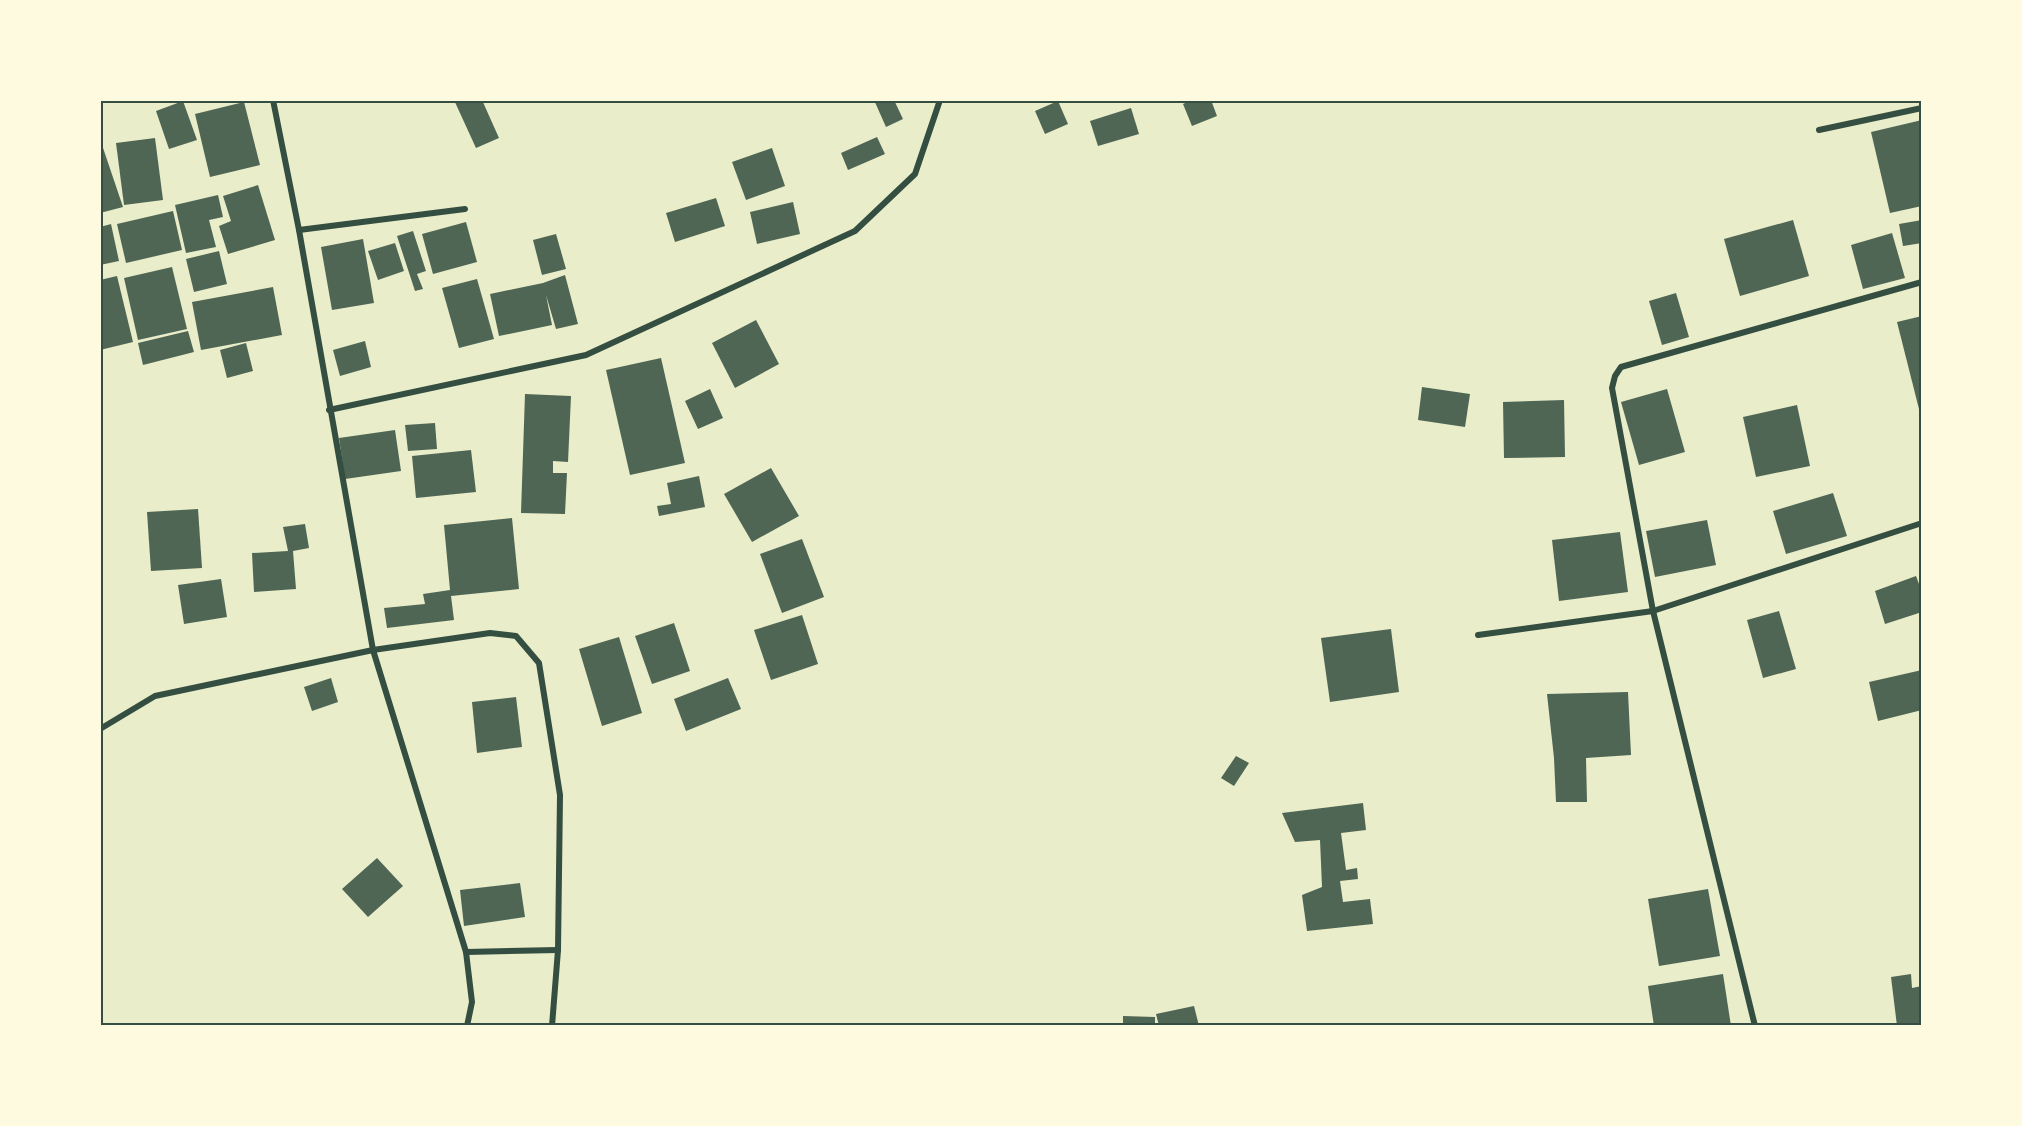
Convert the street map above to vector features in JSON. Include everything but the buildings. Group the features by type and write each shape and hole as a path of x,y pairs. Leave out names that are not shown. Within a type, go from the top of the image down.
{"street":[{"path":"273,100 299,230 373,650 466,952 472,1002 467,1026"},
{"path":"329,410 586,355 855,231 915,174 940,100"},
{"path":"1819,130 1922,108"},
{"path":"299,230 465,209"},
{"path":"1755,1026 1653,610 1612,388 1615,376 1622,367 1922,282"},
{"path":"1478,634 1653,610 1922,523"},
{"path":"100,729 155,696 373,650 490,633 516,636 539,663 560,795 558,950 552,1026"},
{"path":"466,952 558,950"}]}
